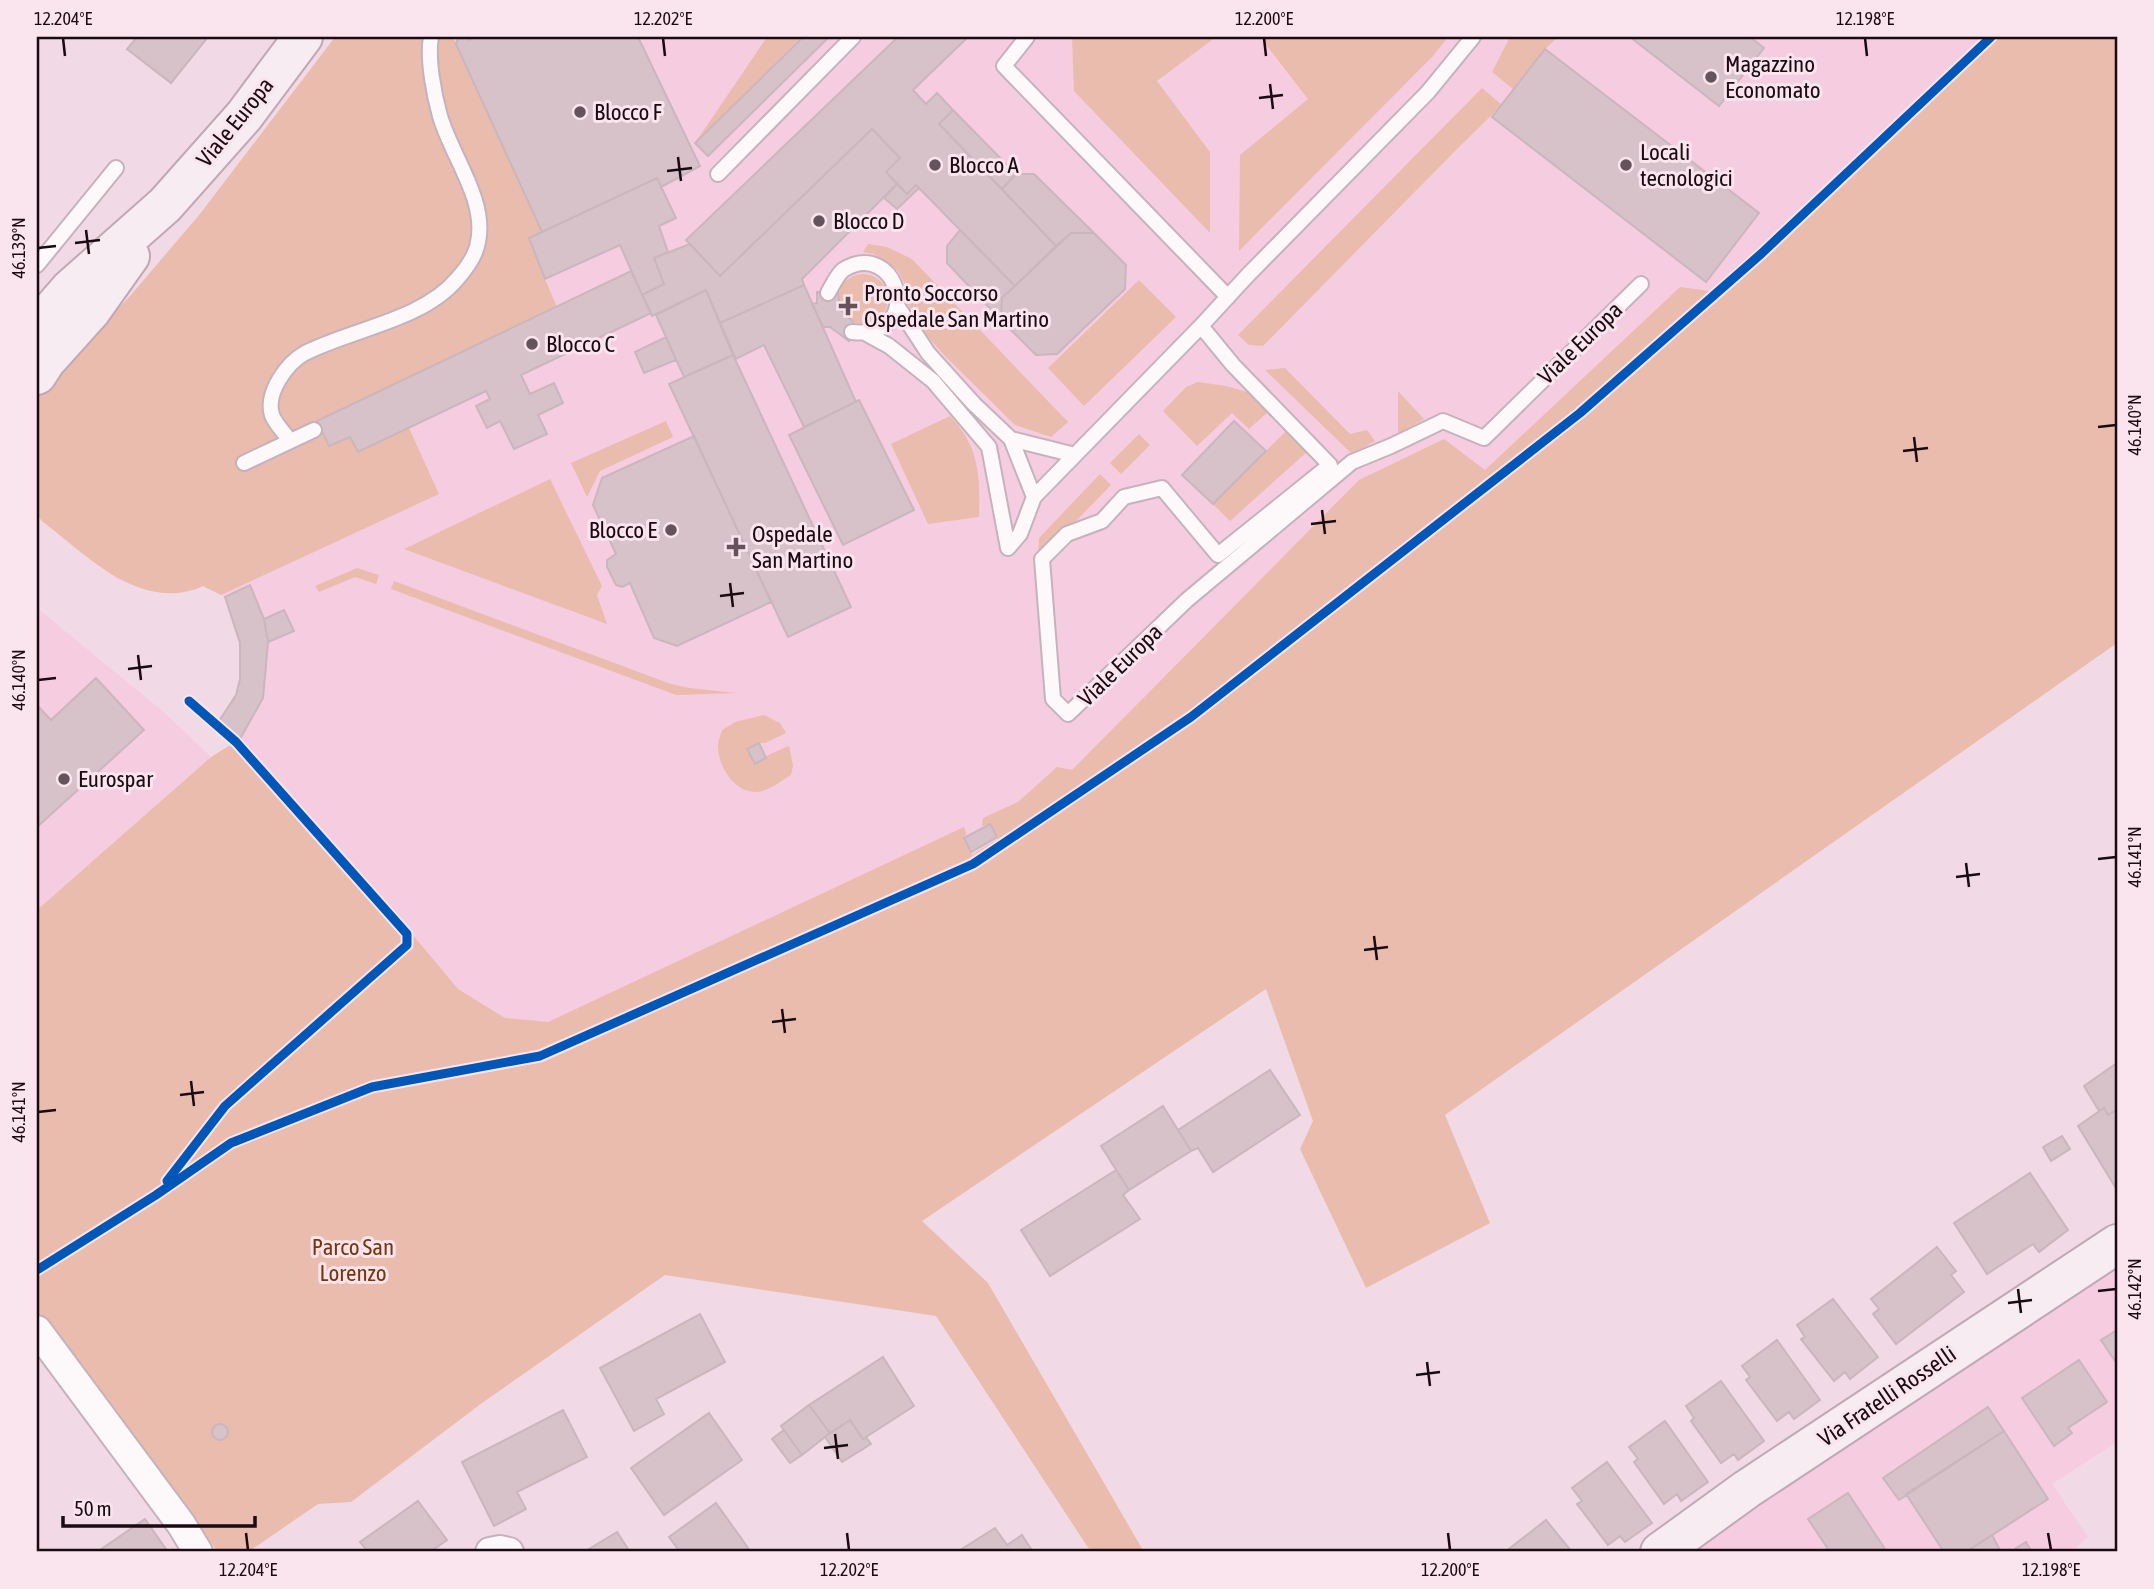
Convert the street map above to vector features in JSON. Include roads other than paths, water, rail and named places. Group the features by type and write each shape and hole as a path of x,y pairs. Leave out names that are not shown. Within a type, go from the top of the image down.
{"main road":[{"name":"Viale Europa","path":"37,375 46,361 91,311 165,205 244,116 303,37"},
{"name":"Viale Europa","path":"37,327 70,289 165,205"},
{"name":"Via Fratelli Rosselli","path":"1660,1552 1747,1489 2117,1244"}],"street":[{"path":"37,1330 181,1524 198,1552"},
{"path":"490,1552 509,1552"}],"lane":[{"path":"290,441 272,415 271,396 285,372 303,354 421,307 444,292 470,261 478,243 477,206 440,117 432,65 431,37"},
{"path":"718,174 853,37"},
{"path":"1027,37 1003,66 1228,297"},
{"path":"898,307 887,325 859,333 889,346 933,381 989,447 1008,548 1020,534 1034,497 1428,92 1472,37"},
{"path":"37,265 116,168"},
{"path":"828,293 841,271 862,263 883,268 897,285 898,307 928,354 1011,439 1034,497"},
{"name":"Viale Europa","path":"1201,326 1233,365 1330,465 1218,555 1163,488 1124,497 1102,521 1067,534 1042,559 1053,699 1068,714 1187,600 1352,462 1443,421 1483,438 1641,284"},
{"path":"244,463 314,430"},
{"path":"1011,439 1075,455"}],"place":[{"name":"Magazzino Economato","path":"1711,77"},
{"name":"Blocco F","path":"580,112"},
{"name":"Blocco A","path":"935,165"},
{"name":"Locali tecnologici","path":"1626,165"},
{"name":"Blocco D","path":"819,221"},
{"name":"Pronto Soccorso Ospedale San Martino","path":"848,306"},
{"name":"Blocco C","path":"532,344"},
{"name":"Blocco E","path":"671,530"},
{"name":"Ospedale San Martino","path":"736,547"},
{"name":"Eurospar","path":"64,779"}],"park label":[{"name":"Parco San Lorenzo","path":"353,1260"}]}
